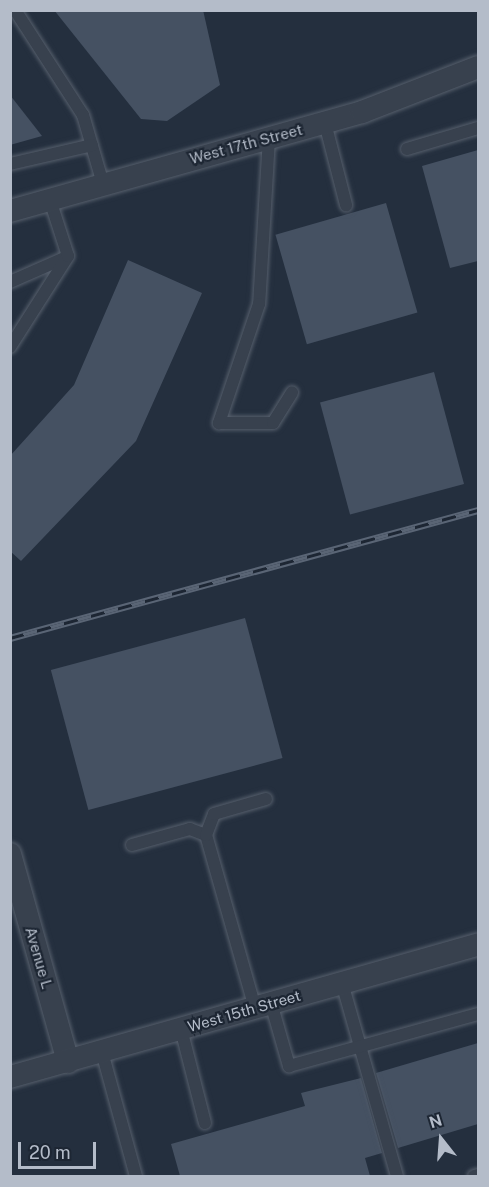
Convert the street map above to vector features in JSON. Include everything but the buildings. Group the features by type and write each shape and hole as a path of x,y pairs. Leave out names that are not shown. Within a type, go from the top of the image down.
{"street":[{"name":"West 17th Street","path":"10,211 325,123 478,67"},
{"name":"Avenue L","path":"10,854 68,1062"},
{"name":"West 15th Street","path":"10,1077 478,945"}],"lane":[{"path":"15,10 83,115 103,184"},
{"path":"325,123 346,205"},
{"path":"407,149 478,128"},
{"path":"269,138 259,304 219,423 273,423 292,392"},
{"path":"10,164 92,145"},
{"path":"50,200 68,256"},
{"path":"10,282 68,256"},
{"path":"10,347 68,256"},
{"path":"266,799 214,814 206,835 263,1006 289,1066 478,1014"},
{"path":"132,845 190,829 206,835"},
{"path":"342,983 358,1046 397,1176"},
{"path":"181,1029 205,1123"},
{"path":"102,1052 136,1176"},
{"path":"474,1176 478,1175"}],"railway":[{"path":"10,638 478,510"}]}
